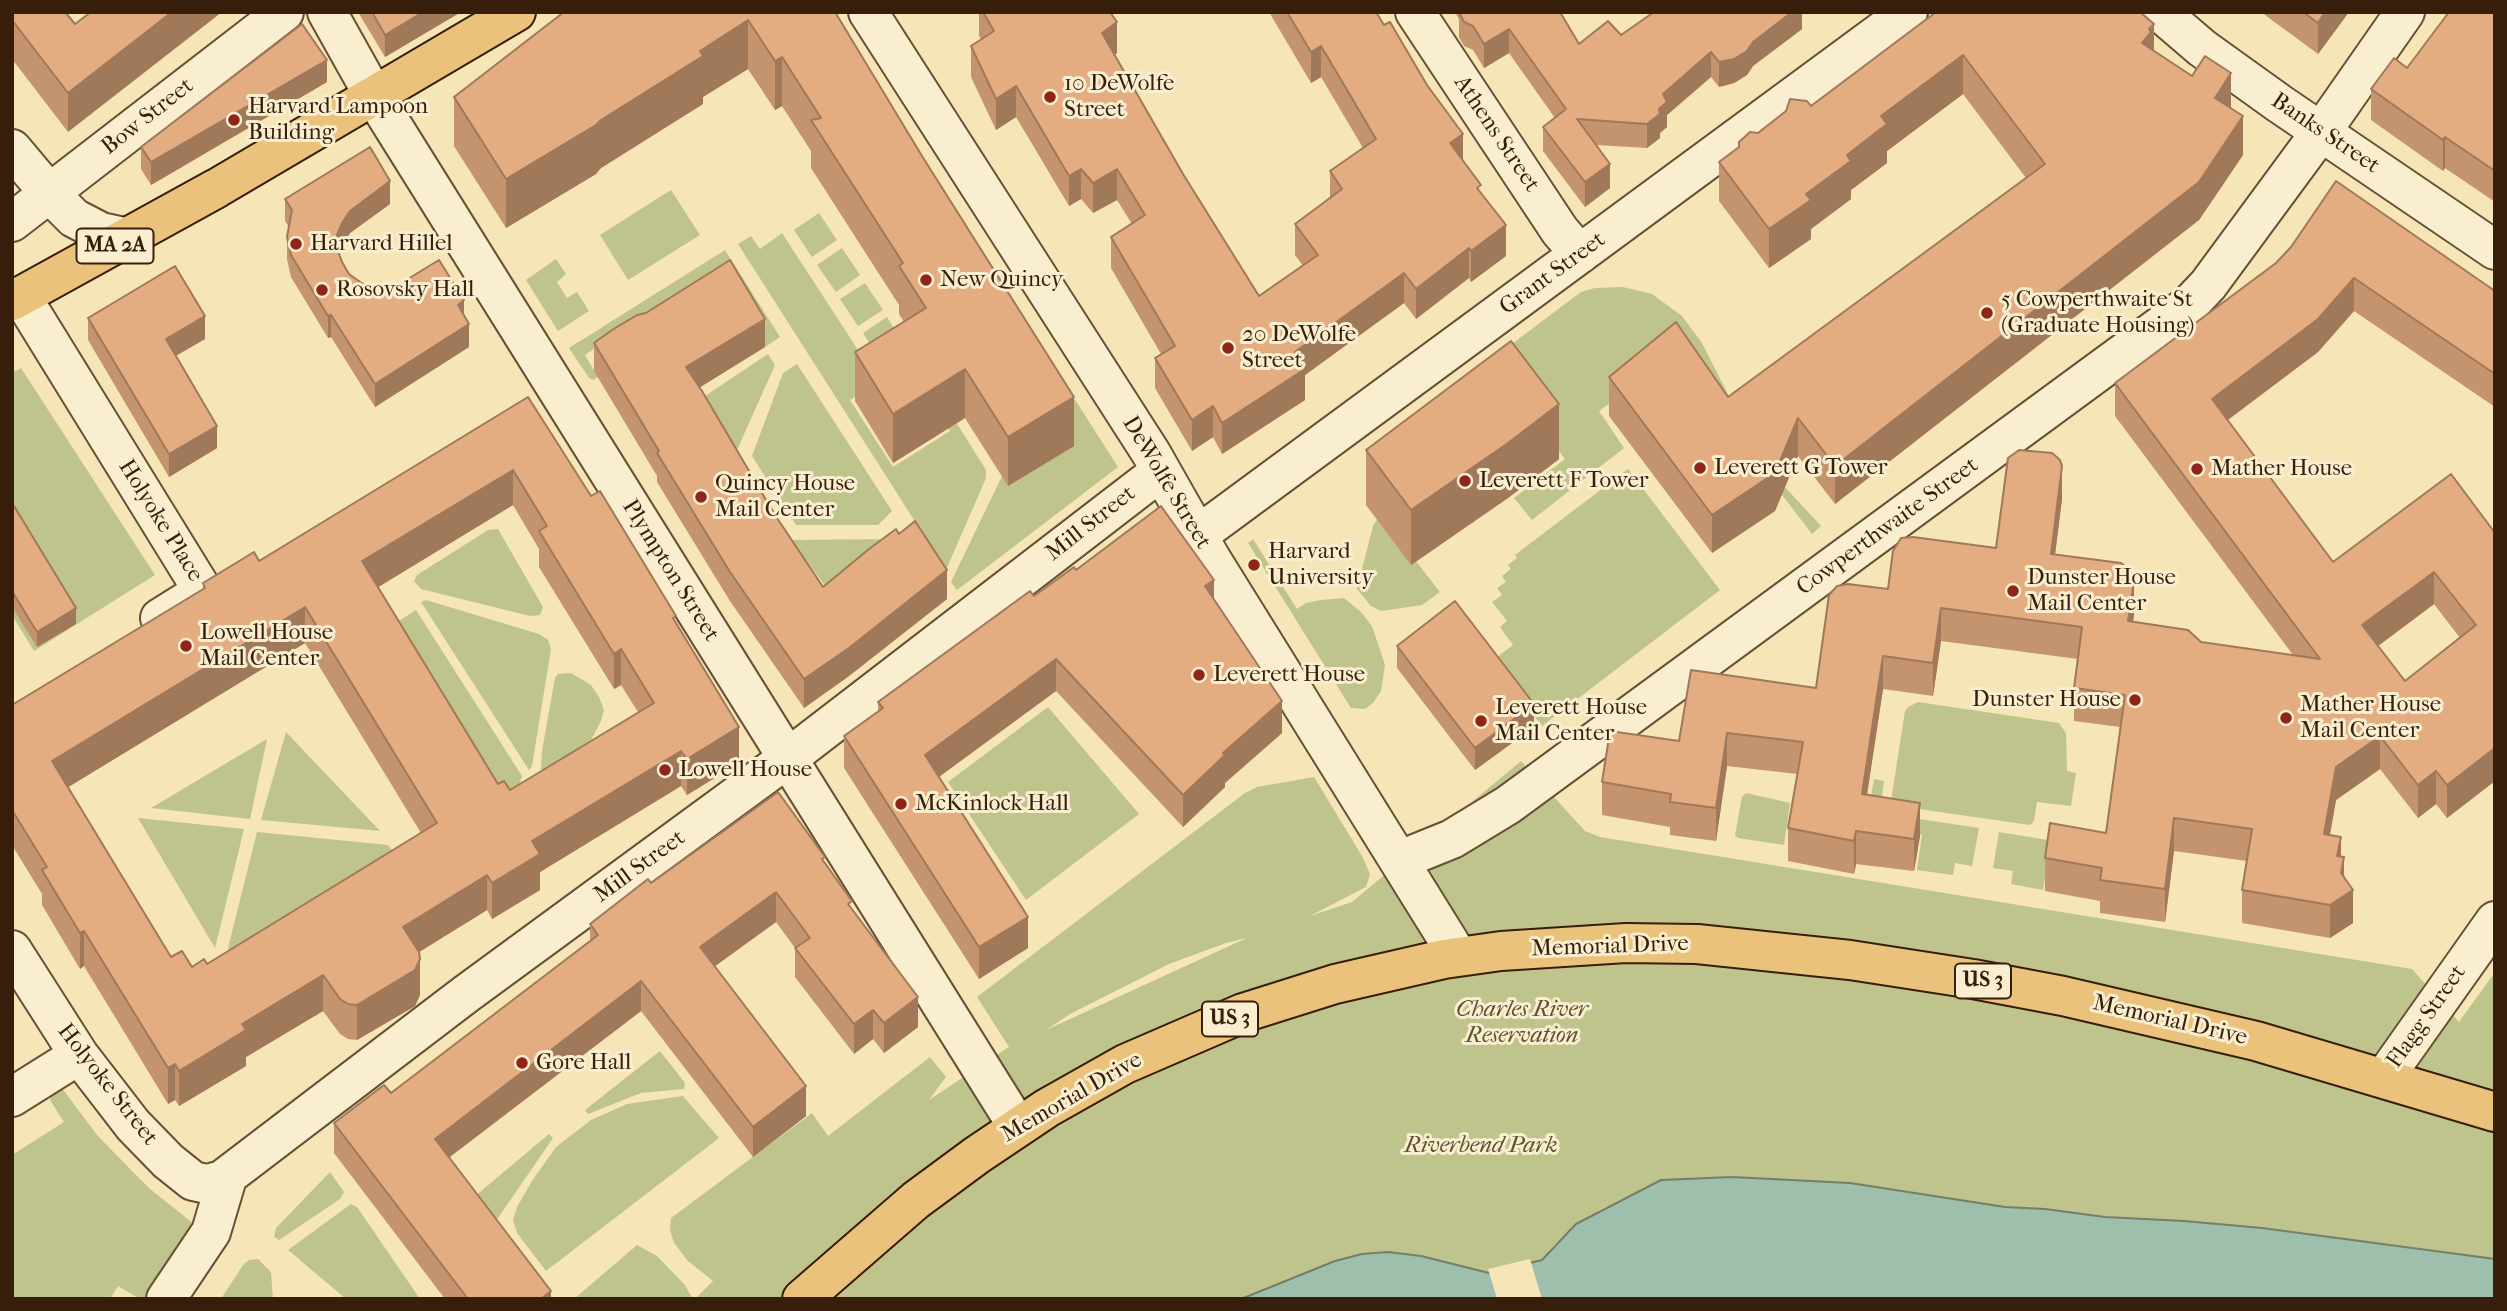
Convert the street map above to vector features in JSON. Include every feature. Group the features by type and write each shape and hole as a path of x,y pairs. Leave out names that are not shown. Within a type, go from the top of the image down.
{"main road":[{"name":"MA 2A","path":"17,298 129,238 516,12"},
{"name":"Memorial Drive","path":"802,1299 916,1200 966,1162 1047,1108 1125,1064 1243,1013 1335,984 1458,956 1565,945 1659,943 1736,947 1850,960 1973,979 2110,1006 2256,1041 2495,1112"}],"street":[{"name":"Bow Street","path":"12,222 284,12"},
{"name":"Plympton Street","path":"327,12 374,96 1018,1127"},
{"name":"DeWolfe Street","path":"868,12 1161,471 1198,536 1458,956"},
{"name":"Athens Street","path":"1415,12 1560,230 1580,254"},
{"name":"Grant Street","path":"1198,536 1908,12"},
{"name":"Banks Street","path":"2160,12 2202,48 2495,250"},
{"name":"Cowperthwaite Street","path":"1400,860 1452,839 1508,805 2189,305 2208,285 2405,12"},
{"path":"12,149 66,211 88,226 109,235 129,238"},
{"name":"Holyoke Place","path":"17,298 204,591 131,636"},
{"name":"Mill Street","path":"227,1178 455,1002 788,758 1161,471"},
{"name":"Flagg Street","path":"2384,1078 2495,921"},
{"name":"Holyoke Street","path":"12,950 79,1055 133,1125 192,1181 207,1184 227,1178"},
{"path":"12,1097 79,1055"},
{"path":"166,1299 211,1231 227,1178"}],"green space":[{"path":"671,190 700,235 628,280 600,235"},
{"path":"819,213 837,240 812,257 794,230"},
{"path":"782,233 875,376 912,352 986,470 986,478 946,570 738,244 751,236 760,249","holes":["907,364 950,431 893,467 850,400"]},
{"path":"842,248 860,275 836,292 817,265"},
{"path":"725,250 780,337 765,347 602,343 585,355 598,377 593,380 589,378 569,348"},
{"path":"556,259 566,274 557,282 567,298 577,292 589,311 558,331 526,280"},
{"path":"865,283 883,310 858,326 840,299"},
{"path":"1623,287 1652,294 1682,316 1702,343 1737,412 1783,485 1821,526 1812,534 1675,355 1599,411 1624,448 1532,520 1514,498 1565,459 1492,359 1581,292 1595,288"},
{"path":"887,317 906,347 882,363 863,333"},
{"path":"768,354 775,365 737,450 705,396"},
{"path":"797,364 892,511 878,525 796,525 752,456 783,373"},
{"path":"21,368 155,575 34,651 12,615 12,373"},
{"path":"1065,384 1118,467 957,590 951,582 1002,476 1009,486"},
{"path":"1628,469 1720,590 1542,726 1492,661 1513,645 1500,627 1507,621 1492,602 1502,595 1497,588 1506,582 1502,576 1511,569 1508,565 1517,558 1515,555"},
{"path":"1380,515 1440,592 1422,605 1381,611 1371,606 1357,589 1373,526"},
{"path":"498,529 543,607 540,615 530,616 421,589 414,581 417,575 488,530"},
{"path":"893,539 832,595 791,540"},
{"path":"1253,539 1297,609 1306,603 1344,598 1361,612 1372,626 1385,665 1381,691 1365,709 1351,708 1248,543"},
{"path":"426,600 539,634 548,640 551,649 532,766 529,770 421,602"},
{"path":"416,610 522,776 519,786 491,802 387,629"},
{"path":"571,673 591,685 599,697 604,710 601,721 590,742 544,770 541,769 542,751 555,678 558,674"},
{"path":"1918,702 2059,723 2066,733 2067,771 2076,773 2071,806 2037,802 2034,821 2030,825 1898,806 1891,801 1905,711"},
{"path":"1048,707 1139,814 1026,900 948,782"},
{"path":"286,732 380,831 261,820"},
{"path":"267,739 250,819 151,808"},
{"name":"Charles River Reservation","path":"1521,761 1585,831 1600,837 2412,969 2459,1022 2495,972 2495,1259 2262,1228 2005,1207 1850,1183 1732,1177 1661,1180 1600,1210 1555,1244 1542,1260 1489,1273 1362,1254 1335,1261 1241,1299 695,1299 713,1281 688,1261 674,1243 670,1230 671,1218 812,1113 828,1136 930,1057 946,1077 929,1100 1009,1047 977,997 1245,793 1257,787 1314,777 1370,874 1366,887 1310,916 1352,902","holes":["1248,938 1046,1030 1070,1014 1169,964 1226,943"]},
{"path":"1874,779 1884,781 1880,813 1979,828 1972,866 1955,863 1953,875 1917,870 1922,835 1866,826"},
{"path":"1746,793 1790,803 1784,845 1738,838 1735,835 1742,797"},
{"path":"138,818 244,829 215,948"},
{"path":"257,832 388,845 396,856 233,957 228,948"},
{"path":"1999,832 2102,849 2049,854 2043,890 2011,884 2013,871 1993,868"},
{"path":"660,1051 685,1083 684,1089 641,1093 588,1114 585,1110"},
{"path":"62,1088 97,1135 132,1171 199,1228 152,1299 140,1299 118,1286 110,1299 12,1299 12,1155 64,1122 50,1100 51,1096"},
{"path":"683,1096 719,1138 546,1271 517,1233 513,1220 532,1181 556,1147 591,1120 627,1104"},
{"path":"549,1134 553,1138 494,1220 474,1197"},
{"path":"330,1172 344,1192 340,1199 279,1240 274,1237 276,1228"},
{"path":"351,1204 357,1207 420,1299 346,1299 288,1250"},
{"path":"637,1245 657,1256 684,1284 693,1299 574,1299"},
{"path":"258,1259 271,1272 273,1299 221,1299 243,1265 249,1260"}],"shaded area":[{"path":"1732,1177 1850,1183 2005,1207 2262,1228 2495,1259 2495,1299 1241,1299 1335,1261 1362,1254 1388,1252 1421,1256 1489,1273 1542,1260 1576,1224 1661,1180"}],"pier":[{"path":"1530,1259 1542,1299 1497,1299 1488,1269"}],"building":[{"path":"12,12 65,12 75,24 91,12 172,12 68,93 12,20"},
{"path":"372,12 423,12 385,35"},
{"path":"564,12 835,12 1074,397 1008,437 965,369 893,414 855,352 926,308 899,266 903,263 811,120 821,118 782,57 775,61 748,20 700,51 703,56 506,179 454,97"},
{"path":"983,12 1110,12 1117,22 1102,33 1183,174 1259,296 1318,255 1295,224 1342,189 1330,171 1376,139 1321,46 1311,52 1287,12 1376,12 1384,25 1390,22 1427,85 1463,134 1450,143 1481,185 1477,188 1506,225 1471,251 1469,248 1416,289 1404,273 1295,352 1305,369 1222,423 1213,406 1192,420 1155,358 1175,346 1111,237 1145,215 1117,169 1093,183 1081,169 1069,176 1016,86 996,99 971,46 994,31"},
{"path":"1459,12 1560,12 1579,44 1608,21 1621,35 1654,12 1792,12 1734,59 1719,62 1711,52 1663,94 1667,102 1659,109 1660,114 1647,124 1577,119 1610,164 1585,182 1543,127 1566,109 1509,29 1484,44 1473,26 1464,22"},
{"path":"1936,12 2140,12 2154,24 2142,43 2192,76 2205,56 2231,73 2215,98 2243,116 2199,182 1835,466 1798,418 1775,473 1712,515 1609,377 1676,322 1728,397 2045,164 1963,55 1881,116 1887,124 1847,155 1851,161 1806,194 1811,200 1769,229 1719,162 1739,147 1739,142 1750,132 1758,133 1786,111 1790,99 1807,101 1811,106"},
{"path":"2303,12 2325,12 2318,23"},
{"path":"2449,12 2495,12 2495,171 2445,137 2443,140 2371,89 2394,58 2407,68"},
{"path":"302,24 327,60 151,162 141,147"},
{"name":"Rosovsky Hall","path":"370,147 390,181 350,211 342,223 337,235 342,262 349,274 363,284 376,288 393,288 439,260 464,300 458,305 469,324 375,384 331,315 328,316 291,255 287,237 292,210 285,199"},
{"path":"2336,181 2495,291 2495,374 2354,278 2318,319 2212,399 2333,562 2451,474 2495,533 2495,748 2447,785 2436,771 2418,785 2380,736 2336,767 2324,834 2341,837 2337,856 2344,857 2341,873 2353,890 2330,905 2242,890 2252,829 2174,818 2165,889 2100,880 2102,868 2045,858 2050,823 2106,833 2125,695 2074,688 2082,627 1941,608 1933,663 1883,656 1862,794 1920,803 1914,839 1856,831 1854,841 1788,828 1803,742 1727,733 1716,808 1670,802 1671,794 1602,782 1610,731 1679,741 1691,670 1816,688 1829,595 1837,586 1848,584 1888,589 1893,551 1901,538 1913,537 1996,548 2008,458 2019,450 2052,453 2062,466 2051,554 2121,563 2131,571 2134,582 2128,621 2188,630 2201,642 2320,659 2115,383 2276,263 2291,247","holes":["2434,572 2476,625 2405,681 2362,625"]},
{"path":"730,260 765,319 686,367 775,515 823,587 896,529 899,534 915,521 947,570 849,648 804,679 730,572 594,343"},
{"path":"175,266 205,316 166,339 217,426 169,454 88,318"},
{"path":"1511,341 1559,404 1411,510 1366,450"},
{"name":"Lowell House","path":"528,397 591,496 600,491 739,727 687,759 681,751 532,841 540,854 492,883 487,875 403,927 419,952 420,959 415,970 357,1005 340,999 323,975 242,1024 246,1030 179,1071 175,1064 168,1068 84,931 80,933 42,870 47,867 12,810 12,705 205,588 203,583 254,552 259,561","holes":["513,470 547,526 539,531 614,654 621,649 654,703 510,790 504,781 498,784 362,561","305,607 437,823 207,964 204,959 192,967 182,951 171,957 52,761"]},
{"path":"14,506 76,608 37,632 12,591"},
{"path":"1161,506 1214,580 1205,586 1282,701 1223,753 1225,755 1183,795 1056,659 925,755 1028,917 979,947 844,736 883,708 878,702 1030,591 1034,596 1074,567 1076,570"},
{"path":"1455,601 1534,704 1475,748 1397,646"},
{"path":"778,792 825,857 822,859 852,901 848,904 918,997 884,1023 873,1010 854,1024 795,948 810,938 776,892 700,947 806,1086 753,1127 641,981 435,1139 551,1291 541,1299 468,1299 334,1123 384,1085 391,1093 598,935 590,924 648,879 651,883"}],"place":[{"name":"10 DeWolfe Street","path":"1050,97"},
{"name":"Harvard Lampoon Building","path":"234,120"},
{"name":"Harvard Hillel","path":"296,244"},
{"name":"New Quincy","path":"926,280"},
{"name":"Rosovsky Hall","path":"322,290"},
{"name":"5 Cowperthwaite St (Graduate Housing)","path":"1987,313"},
{"name":"20 DeWolfe Street","path":"1228,348"},
{"name":"Leverett G Tower","path":"1700,468"},
{"name":"Mather House","path":"2197,469"},
{"name":"Leverett F Tower","path":"1465,481"},
{"name":"Quincy House Mail Center","path":"701,497"},
{"name":"Harvard University","path":"1254,565"},
{"name":"Dunster House Mail Center","path":"2013,591"},
{"name":"Lowell House Mail Center","path":"186,646"},
{"name":"Leverett House","path":"1199,675"},
{"name":"Dunster House","path":"2135,700"},
{"name":"Mather House Mail Center","path":"2286,718"},
{"name":"Leverett House Mail Center","path":"1481,721"},
{"name":"Lowell House","path":"665,770"},
{"name":"McKinlock Hall","path":"901,804"},
{"name":"Gore Hall","path":"522,1063"}],"park label":[{"name":"Riverbend Park","path":"1481,1146"}]}
